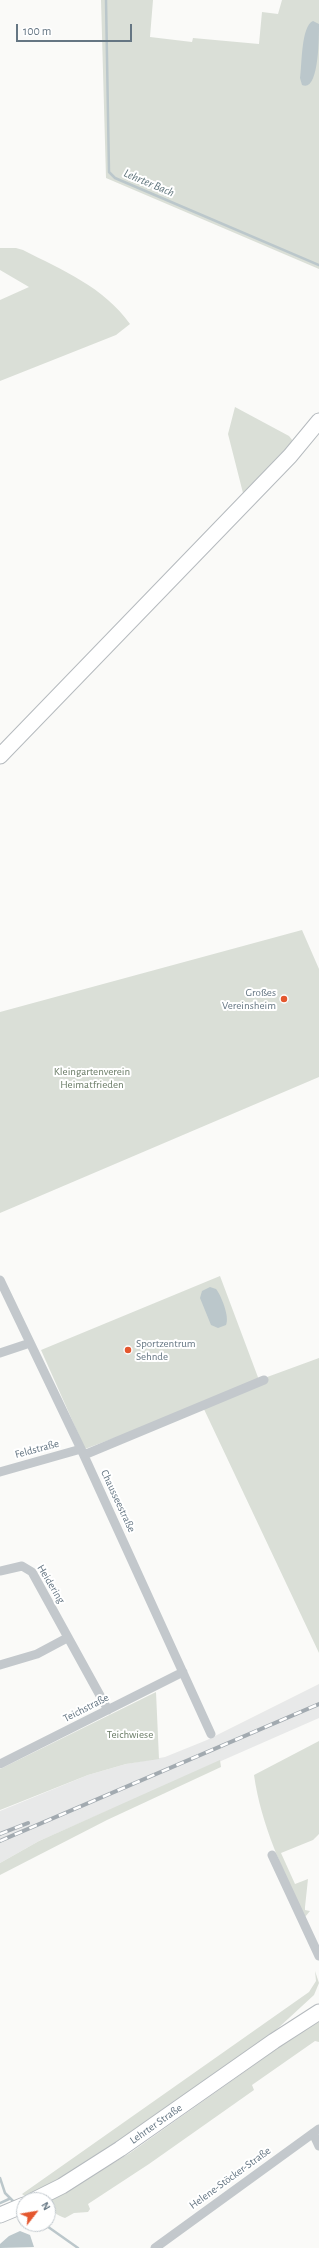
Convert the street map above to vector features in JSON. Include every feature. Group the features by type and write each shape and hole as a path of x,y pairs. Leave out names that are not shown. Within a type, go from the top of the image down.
{"main road":[{"path":"0,756 284,462 319,421"},
{"name":"Lehrter Straße","path":"274,2041 319,2001"},
{"name":"Lehrter Straße","path":"50,2192 120,2149 274,2041 319,2012"}],"street":[{"name":"Chausseestraße","path":"0,1280 82,1452 211,1734"},
{"path":"0,1353 30,1343"},
{"name":"Feldstraße","path":"0,1472 82,1452 264,1380"},
{"name":"Heidering","path":"0,1571 22,1566 28,1568 108,1710"},
{"path":"0,1665 37,1654 67,1638"},
{"name":"Teichstraße","path":"0,1764 183,1672"},
{"path":"272,1855 319,1954"},
{"path":"316,2131 319,2146"},
{"name":"Helene-Stöcker-Straße","path":"155,2248 316,2131"}],"shaded area":[{"path":"313,21 319,24 317,63 312,81 308,85 302,85 300,78 304,38 309,24"},
{"path":"210,1287 216,1289 218,1292 227,1317 226,1325 218,1328 211,1325 200,1298 202,1291"},
{"path":"319,1684 319,1718 39,1841 0,1863 0,1811 88,1775 126,1764 165,1757 207,1740"},
{"path":"18,2232 30,2235 34,2247 0,2248 0,2244 9,2236"}],"green space":[{"path":"101,0 153,0 150,37 192,42 193,38 259,44 262,12 278,14 282,0 319,0 319,269 106,178"},
{"path":"0,248 16,248 23,250 67,272 108,300 120,311 130,324 116,335 0,381 0,300 29,287 0,270"},
{"path":"235,407 289,436 293,441 286,451 244,497 228,434"},
{"name":"Kleingartenverein Heimatfrieden","path":"302,930 319,969 319,1077 0,1213 0,1012"},
{"path":"220,1276 259,1380 319,1358 319,1653 202,1405 85,1449 41,1350"},
{"name":"Teichwiese","path":"156,1692 159,1759 126,1764 88,1775 0,1810 0,1769"},
{"path":"319,1741 319,1834 313,1840 281,1853 295,1884 308,1879 305,1910 310,1911 305,1917 267,1830 257,1794 254,1775"},
{"path":"220,1760 221,1767 107,1820 0,1875 0,1863 39,1841"},
{"path":"315,1971 319,1983 314,1995 276,2030 278,2032 117,2146 37,2192 25,2192 309,1992 316,1981"},
{"path":"319,2019 319,2042 315,2041 252,2085 254,2090 149,2164 88,2204 90,2209 88,2212 74,2213 65,2218 56,2213 56,2197 130,2153"}],"waterway":[{"name":"Lehrter Bach","path":"106,0 109,172 115,178 319,265"},
{"path":"0,2178 5,2193 15,2203"},
{"path":"0,2203 9,2199"},
{"path":"55,2232 78,2248"}],"railway":[{"path":"0,1841 319,1704"},
{"path":"0,1834 28,1823"}],"place":[{"name":"Großes Vereinsheim","path":"284,999"},
{"name":"Sportzentrum Sehnde","path":"128,1350"}]}
